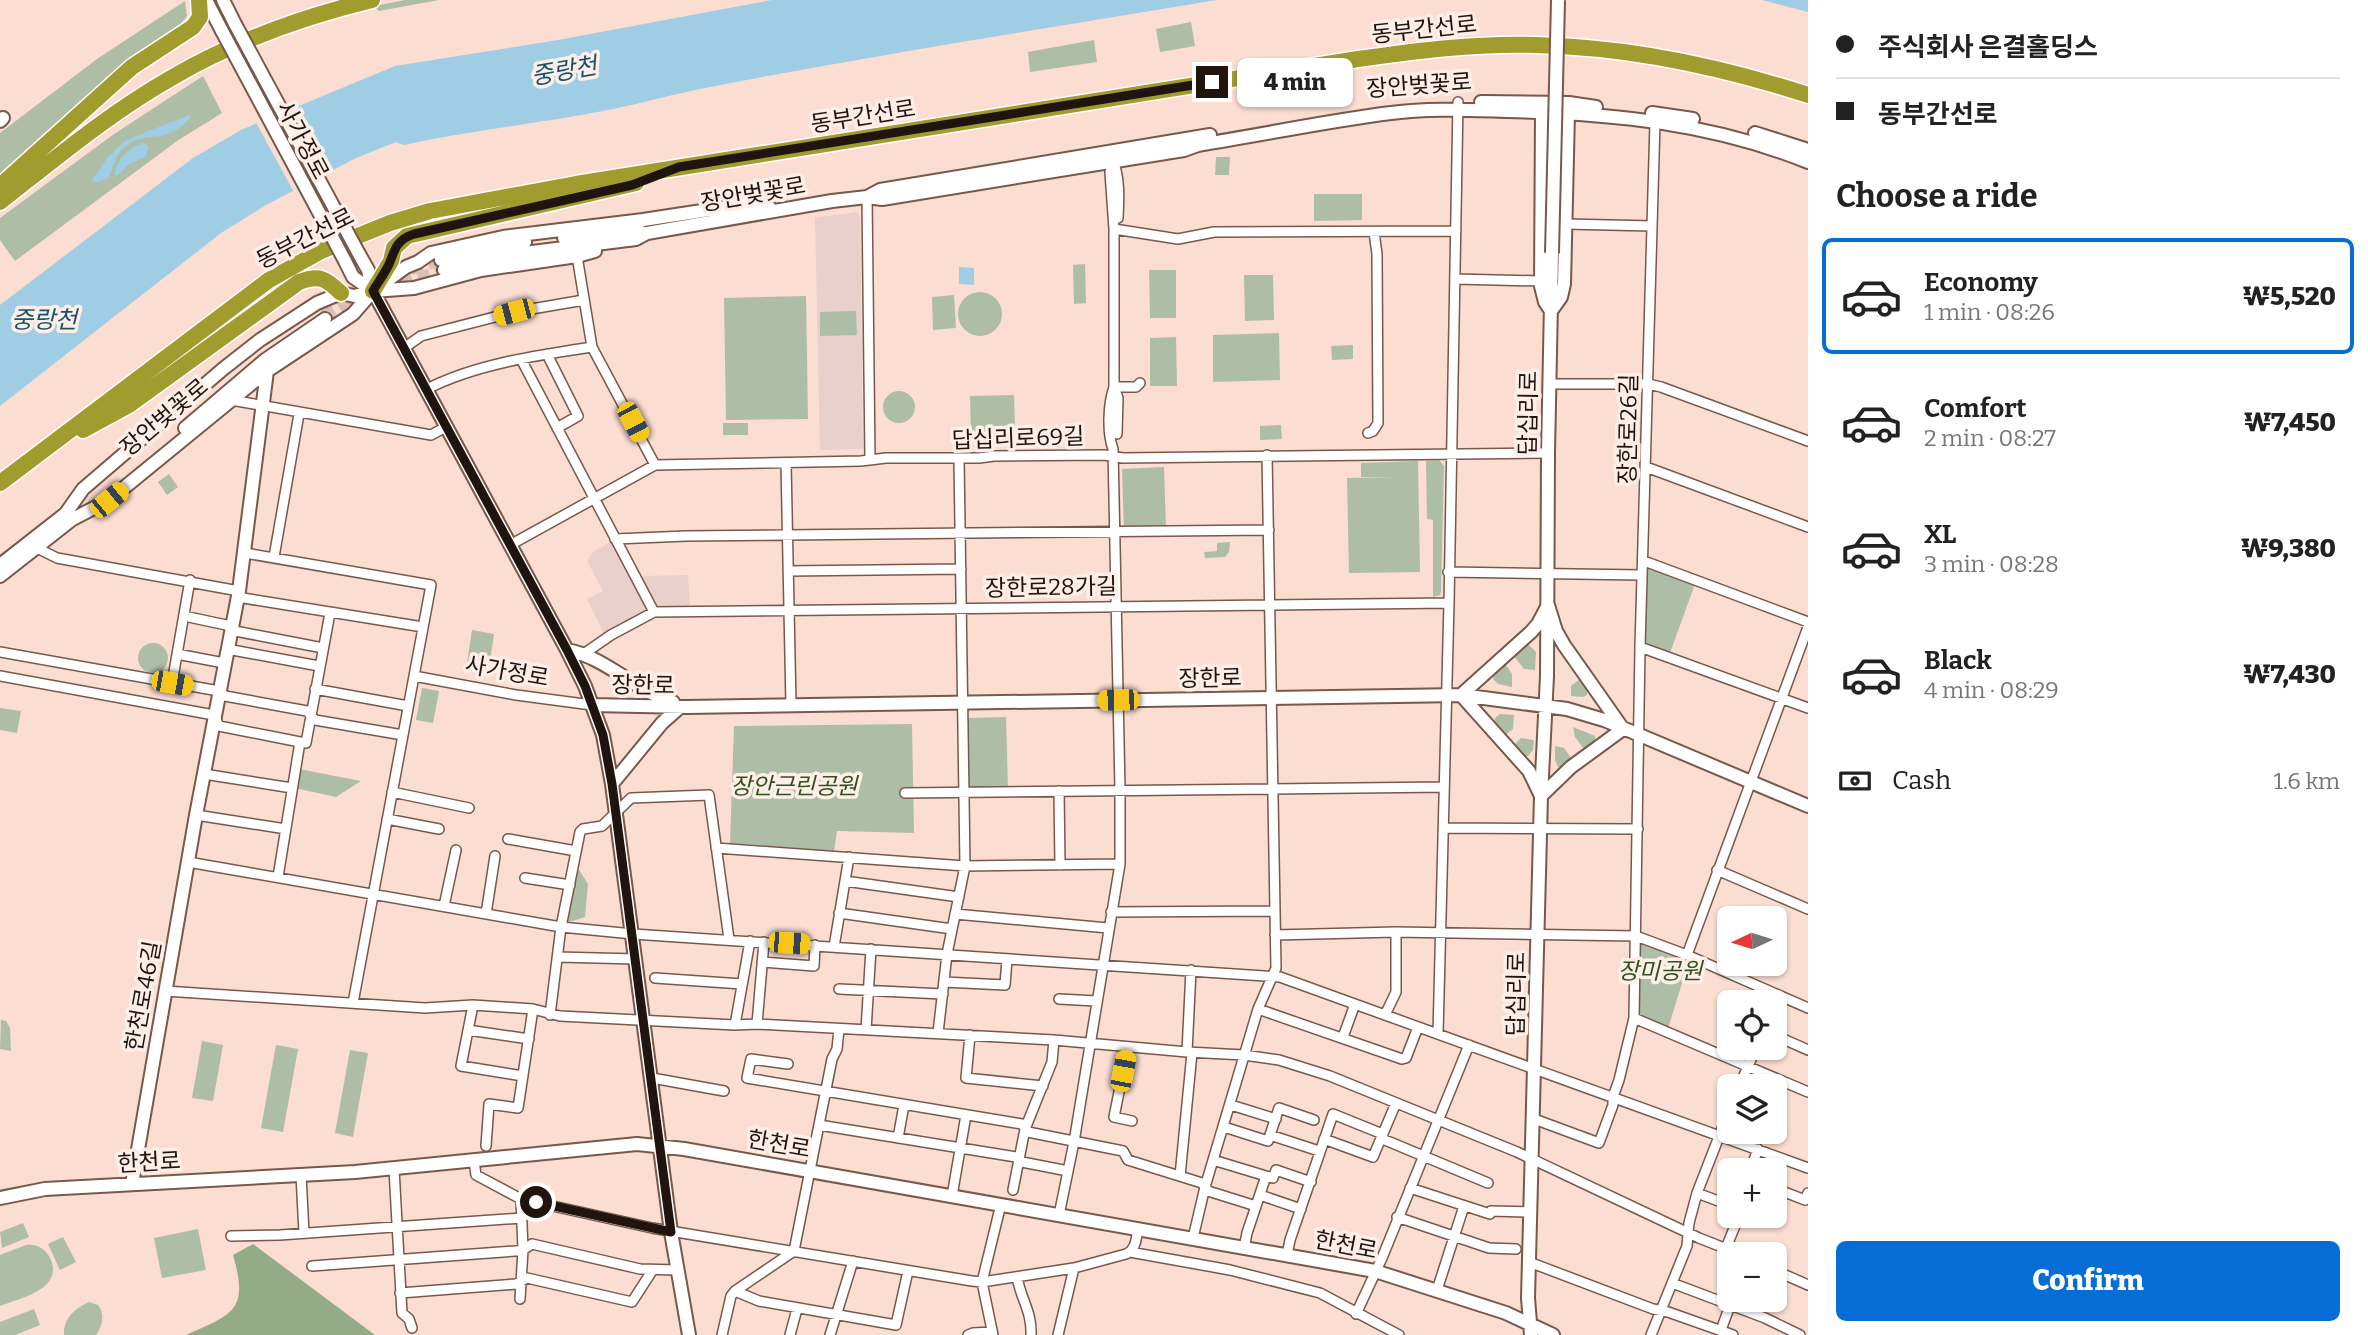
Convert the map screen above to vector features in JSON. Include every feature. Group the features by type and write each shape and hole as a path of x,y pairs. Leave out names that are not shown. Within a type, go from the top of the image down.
{"highway":[{"path":"0,186 132,68 193,27 200,17 199,0"},
{"path":"0,202 113,115 173,76 274,29 372,0"},
{"name":"동부간선로","path":"0,483 269,280 311,256 355,236 430,211 679,167 1358,59 1438,49 1492,45 1578,47 1661,57 1762,80 1808,96"},
{"path":"373,291 390,261 394,248 407,236 632,185 679,167"},
{"path":"37,454 129,405 299,282 314,278 326,279 341,293"}],"main road":[{"name":"사가정로","path":"206,0 353,276 373,291"},
{"name":"사가정로","path":"223,0 368,270 373,291 567,650 603,735 633,934 671,1232 689,1335"},
{"name":"답십리로","path":"1530,1330 1541,796 1548,605 1548,453 1558,0"},
{"name":"장안벚꽃로","path":"439,266 618,242 636,239 647,233 780,210 867,197 882,199 1112,156 1391,113 1458,106 1569,103 1674,116 1744,130 1808,150"},
{"name":"장안벚꽃로","path":"1458,106 1569,113 1690,126 1740,137 1808,162"},
{"path":"1542,112 1541,281 1543,296 1551,311 1564,288 1569,113"},
{"path":"68,517 109,500 267,371 327,314 341,293 354,296 373,291 414,288 439,266 453,247 503,237 748,204 780,210"},
{"name":"장안벚꽃로","path":"439,266 489,248 533,241 635,229 647,233"},
{"path":"68,517 83,489 223,369 287,322 327,314 353,314 373,291 406,267 418,262 481,270 577,256 618,242"},
{"name":"장안벚꽃로","path":"0,576 33,545 130,474 265,360 327,314"},
{"name":"한천로46길","path":"132,1184 196,815 238,594 267,371"},
{"name":"장안벚꽃로","path":"0,565 33,545"},
{"path":"0,557 11,549 33,545"},
{"path":"1548,605 1556,631 1564,645 1623,729 1571,767 1541,796 1529,771 1461,695 1531,632 1548,605"},
{"path":"567,650 585,653 659,698 684,707"},
{"name":"장한로","path":"592,705 684,707 1461,695 1567,709 1623,729 1808,806"},
{"path":"612,784 663,723 684,707"},
{"name":"한천로","path":"0,1198 45,1189 394,1169 637,1144 660,1146 1375,1271 1506,1313 1530,1330 1553,1335"}],"street":[{"path":"1438,1034 1458,106"},
{"name":"장한로26길","path":"1613,1097 1634,1017 1640,647 1655,122"},
{"path":"1059,1215 1074,1142 1101,965 1120,864 1113,453 1117,442 1118,406 1114,387 1112,156"},
{"path":"1112,156 1117,171 1120,204 1114,229"},
{"path":"867,197 870,459"},
{"path":"1566,224 1652,226"},
{"path":"1114,229 1178,239 1214,232 1456,231"},
{"path":"1368,433 1373,431 1378,423 1377,254 1374,232"},
{"path":"577,256 592,347 655,465"},
{"path":"1455,279 1541,281"},
{"path":"404,348 421,336 514,312 584,300"},
{"path":"427,389 445,380 521,359 592,347"},
{"path":"547,354 578,416 557,428"},
{"path":"521,359 654,612"},
{"path":"1114,387 1136,387 1140,383"},
{"path":"1550,384 1648,384 1808,441"},
{"path":"231,400 431,435 446,427"},
{"path":"274,557 299,414"},
{"name":"답십리로69길","path":"510,545 655,465 1113,453 1123,458 1548,453"},
{"path":"1193,1238 1205,1187 1258,1009 1276,968 1267,455"},
{"path":"938,1033 947,954 965,866 959,459"},
{"path":"786,463 791,705"},
{"path":"1646,467 1808,527"},
{"path":"615,539 960,532 1269,530"},
{"path":"33,545 57,558 190,580 238,594 330,613 423,627"},
{"path":"244,552 431,585 353,1003"},
{"path":"1644,561 1808,624 1686,955"},
{"path":"788,571 961,569"},
{"path":"1448,572 1642,575"},
{"path":"172,683 190,580"},
{"name":"장한로28가길","path":"585,653 611,635 654,612 1449,603"},
{"path":"0,677 215,715 219,726 306,743 330,613"},
{"path":"184,616 323,648"},
{"path":"1640,647 1808,708"},
{"path":"227,649 319,666"},
{"path":"0,652 219,691 225,696 307,711 315,720 403,735"},
{"path":"177,654 224,663"},
{"name":"사가정로","path":"414,676 516,695 592,705"},
{"path":"315,689 408,706"},
{"path":"278,877 300,742"},
{"path":"204,774 292,788"},
{"path":"905,793 1444,787"},
{"path":"1059,791 1060,865"},
{"path":"392,792 469,807"},
{"path":"550,1015 561,927 580,832 583,828 602,826 631,798 709,795 729,939"},
{"path":"196,815 286,829"},
{"path":"387,819 439,829"},
{"path":"1444,828 1638,829"},
{"path":"508,839 576,850"},
{"path":"716,848 965,866 1120,864"},
{"path":"444,906 456,849"},
{"path":"486,914 495,856"},
{"path":"834,947 849,857"},
{"path":"188,862 561,927 1272,976 1717,1134"},
{"path":"1717,870 1808,909"},
{"path":"525,878 570,885"},
{"path":"845,881 959,897"},
{"path":"1111,912 1275,911"},
{"path":"839,913 953,929"},
{"path":"955,914 1108,928"},
{"path":"1275,935 1396,932 1636,936 1686,955 1755,990"},
{"path":"1385,1015 1396,992 1396,932"},
{"path":"735,1025 750,941"},
{"path":"757,1024 764,942"},
{"path":"762,962 814,966 815,945"},
{"path":"866,1030 871,949"},
{"path":"558,957 636,959"},
{"path":"944,982 1005,985 1007,959"},
{"path":"1180,1176 1190,1053 1191,970"},
{"path":"655,978 742,984"},
{"path":"839,989 943,994"},
{"path":"165,991 425,1008 473,1005 533,1009 550,1015 938,1033 1244,1055 1297,1065 1396,1103 1533,1159 1717,1244"},
{"path":"1059,999 1096,1001"},
{"path":"1343,1037 1355,1004"},
{"path":"1787,1004 1808,1009"},
{"path":"473,1005 461,1066 523,1076"},
{"path":"486,1146 489,1104 518,1108 533,1009"},
{"path":"1258,1009 1402,1059 1406,1058 1418,1027"},
{"path":"1634,1017 1808,1092"},
{"path":"722,1335 731,1296 735,1291 794,1251 839,1029"},
{"path":"468,1030 529,1039"},
{"path":"970,1035 966,1079 1043,1086"},
{"path":"1013,1190 1025,1129 1052,1062 1054,1040"},
{"path":"1787,1041 1808,1050"},
{"path":"1356,1314 1469,1045"},
{"path":"1128,1047 1114,1117 1132,1121"},
{"path":"788,1064 751,1059 747,1078 1022,1124 1028,1132 1123,1151 1128,1160 1202,1183 1208,1191 1256,1206"},
{"path":"1745,1074 1751,1060"},
{"path":"652,1078 724,1091"},
{"path":"1534,1119 1599,1143 1613,1105 1613,1097"},
{"path":"1324,1139 1373,1157 1396,1103"},
{"path":"898,1138 904,1105"},
{"path":"1231,1105 1276,1119"},
{"path":"1269,1138 1279,1108 1314,1120"},
{"path":"1287,1255 1333,1114 1380,1133 1385,1140 1488,1182"},
{"path":"951,1196 966,1115"},
{"path":"819,1125 960,1148 1068,1171"},
{"path":"1224,1126 1319,1151"},
{"path":"1651,1335 1687,1245 1697,1193 1717,1140"},
{"path":"1744,1144 1808,1168"},
{"path":"1755,1158 1758,1149"},
{"path":"1213,1160 1273,1178 1276,1170 1311,1182"},
{"path":"474,1161 476,1175 521,1199 671,1232 982,1282 1074,1268 1130,1252 1219,1268 1320,1293 1399,1335"},
{"path":"394,1169 402,1314 409,1320 412,1328"},
{"path":"301,1175 304,1233"},
{"path":"1244,1248 1266,1176"},
{"path":"1410,1188 1490,1214 1491,1211 1531,1212"},
{"path":"1697,1193 1717,1200"},
{"path":"1787,1193 1805,1200 1808,1193"},
{"path":"1260,1195 1301,1209"},
{"path":"520,1299 523,1250 521,1199"},
{"path":"968,1335 993,1333 982,1282 1001,1204"},
{"path":"1437,1290 1464,1206"},
{"path":"1397,1217 1489,1248 1516,1249"},
{"path":"231,1236 522,1218"},
{"path":"1130,1252 1138,1229"},
{"path":"312,1266 523,1250 532,1244 652,1271 677,1270"},
{"path":"830,1335 853,1261"},
{"path":"1530,1262 1660,1311 1733,1335"},
{"path":"1058,1335 1074,1268"},
{"path":"735,1291 759,1301 896,1325 908,1270"},
{"path":"400,1293 516,1284 527,1278 632,1302 652,1271"},
{"path":"1787,1276 1808,1285"},
{"path":"1017,1277 1019,1292 1032,1318 1031,1335"},
{"path":"1672,1283 1717,1297"},
{"path":"790,1335 797,1309"},
{"path":"1721,1331 1728,1312"},
{"path":"1752,1312 1800,1335"}],"shaded area":[{"path":"857,212 860,216 863,449 820,450 815,218"},
{"path":"612,541 620,542 638,576 688,575 690,609 650,610 604,633 587,599 603,591 587,561 593,552"}],"green space":[{"path":"405,0 439,0 379,11 374,6"},
{"path":"185,1 187,16 180,24 127,61 0,179 0,133 97,59"},
{"path":"1191,22 1195,46 1160,52 1156,29"},
{"path":"1094,40 1097,62 1030,72 1028,52"},
{"path":"203,76 222,113 177,141 15,261 0,240 0,218 114,134"},
{"path":"1216,157 1230,157 1229,175 1215,175"},
{"path":"1314,194 1362,194 1362,220 1314,221"},
{"path":"1085,264 1086,303 1074,304 1073,265"},
{"path":"1149,270 1176,270 1176,318 1150,318"},
{"path":"1244,275 1273,275 1274,320 1245,321"},
{"path":"980,292 996,298 1002,314 996,330 980,336 964,330 958,314 964,298"},
{"path":"954,295 956,328 933,330 932,297"},
{"path":"806,296 808,419 726,420 724,298"},
{"path":"856,311 857,335 820,336 820,312"},
{"path":"1279,333 1280,380 1213,382 1213,335"},
{"path":"1176,337 1177,386 1150,386 1150,338"},
{"path":"1353,345 1353,359 1332,360 1331,346"},
{"path":"899,391 910,396 915,407 910,418 899,423 888,418 883,407 888,396"},
{"path":"1014,395 1015,431 971,433 970,396"},
{"path":"723,423 748,423 748,435 723,435"},
{"path":"1281,425 1282,439 1260,440 1260,426"},
{"path":"1439,460 1444,466 1441,592 1433,597 1433,520 1427,519 1426,461"},
{"path":"1418,461 1420,572 1349,573 1347,478 1398,477 1361,477 1361,463"},
{"path":"1164,467 1166,529 1124,530 1122,469"},
{"path":"169,474 178,487 167,495 158,482"},
{"path":"1230,542 1229,552 1225,557 1205,558 1204,552 1217,551 1217,543"},
{"path":"1653,565 1696,581 1670,653 1644,643 1645,572"},
{"path":"472,630 494,634 489,667 467,663"},
{"path":"153,643 164,647 168,658 164,669 153,673 142,669 138,658 142,647"},
{"path":"1529,645 1536,652 1535,670 1524,669 1513,655 1521,647"},
{"path":"1504,662 1512,674 1512,687 1498,684 1493,679 1494,672"},
{"path":"1581,678 1587,686 1587,695 1571,696 1571,686"},
{"path":"422,688 439,691 433,723 416,720"},
{"path":"0,708 21,711 17,733 0,730"},
{"path":"1500,714 1514,715 1513,729 1503,737 1494,725 1495,718"},
{"path":"1006,717 1008,788 972,789 967,785 966,723 969,718"},
{"name":"장안근린공원","path":"912,724 914,833 837,831 834,851 730,843 734,726"},
{"path":"1573,727 1595,736 1595,746 1586,752 1575,737"},
{"path":"1521,738 1534,740 1533,750 1528,756 1522,756 1512,747"},
{"path":"1555,746 1564,748 1574,762 1566,768 1558,767"},
{"path":"299,769 361,781 336,797 295,788"},
{"path":"576,865 588,884 585,917 566,923"},
{"name":"장미공원","path":"1636,936 1690,957 1667,1032 1634,1018"},
{"path":"1,1020 6,1021 10,1028 11,1051 0,1049"},
{"path":"202,1041 223,1045 213,1101 192,1098"},
{"path":"276,1045 298,1049 283,1132 261,1128"},
{"path":"350,1050 368,1053 353,1137 335,1133"},
{"path":"23,1223 29,1237 2,1248 0,1232"},
{"path":"198,1229 206,1270 162,1278 154,1238"},
{"path":"63,1237 76,1262 60,1270 48,1244"},
{"path":"253,1244 375,1335 186,1335 216,1321 233,1308 238,1299 239,1288 233,1255"},
{"path":"26,1245 39,1247 47,1253 53,1267 52,1276 39,1290 0,1306 0,1255"},
{"path":"89,1302 98,1305 102,1312 102,1323 96,1335 64,1335 71,1315"},
{"path":"34,1309 40,1325 15,1335 0,1335 0,1322"}],"water":[{"name":"중랑천","path":"772,0 1217,0 829,65 587,114 404,145 396,142 356,158 266,205 221,233 0,406 0,305 193,158 241,130 395,66 558,40"},
{"path":"1762,0 1808,0 1808,12"},
{"path":"189,115 191,117 173,132 134,141 126,146 119,153 107,179 97,182 92,180 108,157 126,140"},
{"path":"143,143 149,146 145,157 114,175 124,155"},
{"path":"959,267 974,268 974,285 959,284"}],"pier":[{"path":"295,103 331,175 295,194 255,121"}],"tunnel":[{"path":"411,269 441,260"},
{"path":"384,289 444,270"},
{"path":"325,319 367,296"},
{"path":"320,310 339,299"}],"route":[{"path":"536,1202 671,1232 633,934 603,735 585,686 567,650 373,291 390,261 394,248 401,240 414,234 632,185 679,167 1212,82"}]}
